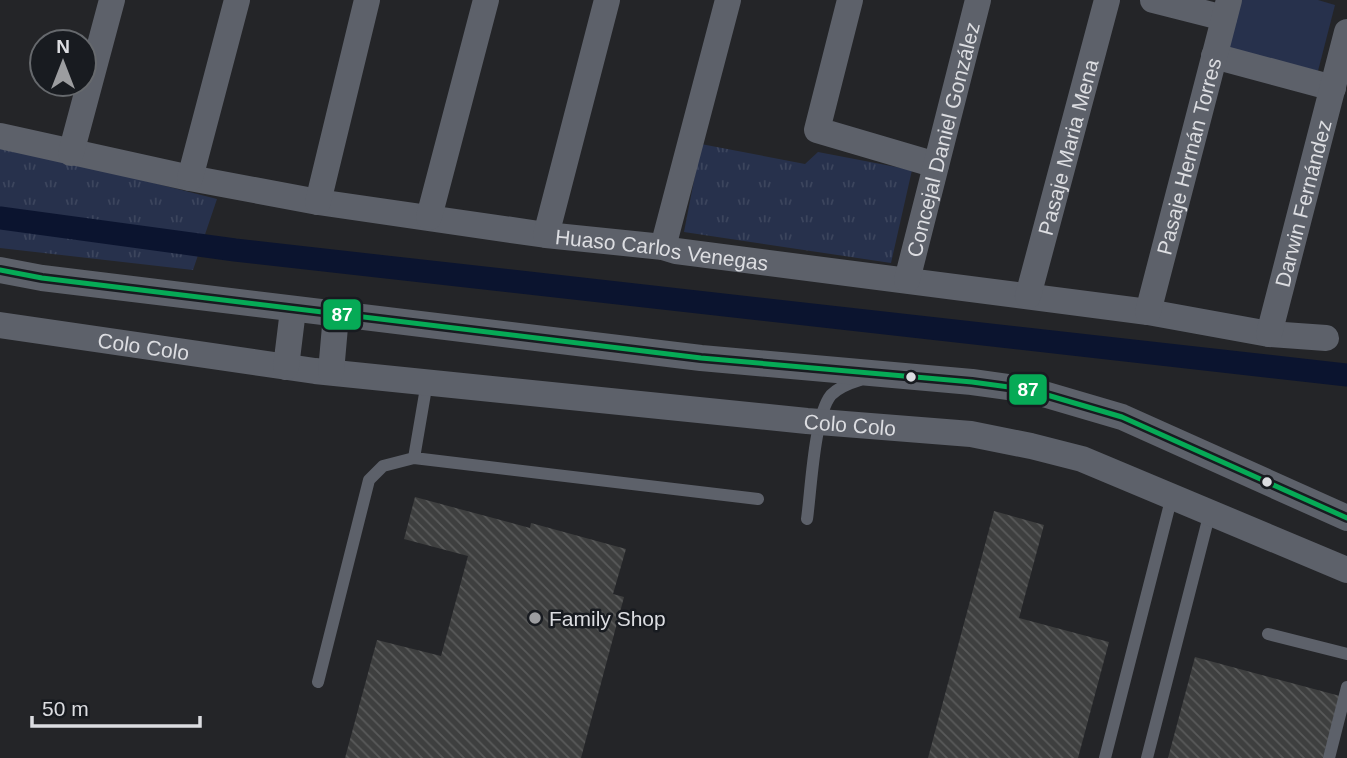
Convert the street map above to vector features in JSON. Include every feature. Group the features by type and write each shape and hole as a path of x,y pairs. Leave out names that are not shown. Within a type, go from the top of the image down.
{"street":[{"path":"71,153 112,0"},
{"path":"190,178 237,0"},
{"path":"318,202 367,0"},
{"path":"429,217 486,0"},
{"path":"547,235 607,0"},
{"path":"663,247 728,0"},
{"path":"850,0 817,130 936,165"},
{"name":"Concejal Daniel González","path":"907,280 978,0"},
{"name":"Pasaje Maria Mena","path":"1028,296 1107,0"},
{"path":"1153,0 1226,9"},
{"name":"Pasaje Hernán Torres","path":"1147,312 1226,9"},
{"name":"Darwin Fernández","path":"1269,334 1346,39"},
{"path":"1214,56 1333,88"},
{"name":"Huaso Carlos Venegas","path":"0,136 190,178 318,202 547,235 663,247 676,251 1147,312 1269,334 1326,338"},
{"path":"0,270 43,278 293,310 701,358 972,382 1030,390 1122,417 1347,518"},
{"path":"286,367 293,310"},
{"path":"331,372 336,315"},
{"name":"Colo Colo","path":"0,325 286,367 971,435 1082,459 1347,570"}],"lane":[{"path":"807,520 820,422 831,396 846,384 877,374"},
{"path":"414,458 427,382"},
{"path":"318,682 369,480 383,466 414,458 758,499"},
{"path":"1105,758 1172,496"},
{"path":"1147,758 1210,512"},
{"path":"1268,634 1347,654"},
{"path":"1329,758 1347,687"}],"green space":[{"path":"1237,0 1318,0 1335,5 1318,71 1225,47"},
{"path":"0,144 217,199 193,270 0,248"},
{"path":"701,144 805,164 818,152 912,170 891,263 684,232"}],"building":[{"name":"Family Shop","path":"415,497 530,528 531,523 626,549 613,594 624,597 581,758 345,758 377,640 441,656 468,556 404,539"},
{"path":"994,511 1044,525 1019,618 1109,642 1078,758 928,758"},
{"path":"1195,657 1340,696 1323,758 1168,758"}],"waterway":[{"path":"0,218 235,250 1347,375"}],"transit line":[{"name":"87","path":"0,270 42,278 701,358 972,382 1030,390 1122,417 1347,518"}],"place":[{"name":"Family Shop","path":"535,618"}]}
